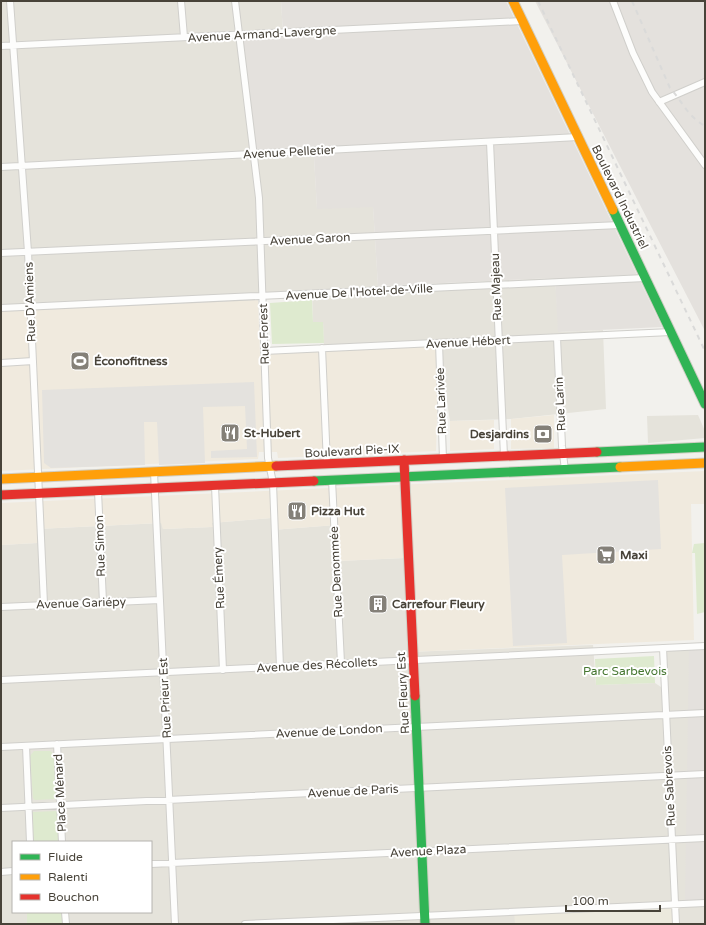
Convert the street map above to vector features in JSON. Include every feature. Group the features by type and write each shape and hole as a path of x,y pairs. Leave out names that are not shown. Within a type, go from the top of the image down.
{"main road":[{"name":"Boulevard Industriel","path":"512,1 705,404"},
{"name":"Boulevard Pie-IX","path":"1,479 705,447"},
{"name":"Rue Fleury Est","path":"404,460 425,920"},
{"path":"1,496 705,464"}],"street":[{"name":"Rue D'Amiens","path":"10,1 28,252 44,604"},
{"path":"181,1 184,37"},
{"name":"Rue Forest","path":"235,1 258,186 268,466 273,483 280,667"},
{"path":"613,1 642,72 659,102 705,165"},
{"name":"Avenue Armand-Lavergne","path":"1,46 522,21"},
{"path":"659,102 705,82"},
{"name":"Avenue Pelletier","path":"1,167 578,137"},
{"name":"Rue Majeau","path":"490,142 497,340 504,456"},
{"name":"Avenue Garon","path":"1,253 620,225"},
{"name":"Avenue De l'Hotel-de-Ville","path":"1,308 263,297 645,278"},
{"name":"Avenue Hébert","path":"264,351 671,332"},
{"name":"Rue Larin","path":"557,338 565,470"},
{"name":"Rue Larivée","path":"439,343 444,458"},
{"path":"322,348 327,464"},
{"path":"1,363 32,361"},
{"name":"Rue Prieur Est","path":"154,472 175,924"},
{"name":"Rue Denommée","path":"332,480 341,664"},
{"name":"Rue Émery","path":"215,486 223,670"},
{"name":"Rue Simon","path":"98,491 103,602"},
{"name":"Avenue Gariépy","path":"1,607 160,600"},
{"name":"Avenue des Récollets","path":"1,680 705,646"},
{"name":"Rue Sabrevois","path":"663,648 676,924"},
{"name":"Avenue de London","path":"1,747 705,714"},
{"name":"Place Ménard","path":"57,744 62,841"},
{"path":"26,746 30,841"},
{"name":"Avenue de Paris","path":"1,808 705,774"},
{"name":"Avenue Plaza","path":"152,864 705,838"},
{"path":"1,872 12,871"},
{"path":"245,924 425,920 675,903 705,903"},
{"path":"65,913 66,924"}],"shaded area":[{"path":"1,1 281,1 283,33 314,157 317,208 373,206 378,286 555,278 559,332 603,330 606,409 511,419 450,421 439,350 324,352 323,322 313,323 312,289 258,300 1,311"},
{"path":"281,1 506,1 662,327 558,332 555,278 378,286 373,207 317,209 314,157 253,154 240,35 283,33"},
{"path":"535,1 705,1 705,331"},
{"path":"258,300 260,355 439,345 436,451 278,458 277,452 259,452 258,459 1,471 1,311"},
{"path":"254,382 257,457 211,458 211,451 247,449 245,406 203,407 205,463 159,465 157,422 144,422 145,465 51,468 44,463 42,390"},
{"path":"554,415 554,448 511,449 511,419"},
{"path":"698,415 705,431 705,438 648,443 647,416"},
{"path":"494,420 494,449 450,451 450,421"},
{"path":"705,471 705,504 691,504 694,640 408,652 404,558 339,561 336,525 272,530 271,518 212,523 213,527 163,529 161,523 37,529 37,543 1,545 1,503"},
{"path":"658,480 661,549 562,555 567,643 513,646 505,488"},
{"path":"271,518 272,530 336,525 339,561 404,558 408,652 593,645 596,685 655,683 664,689 663,648 689,647 705,924 1,924 1,545 37,543 37,529 162,523 163,529 212,527 212,523"},
{"path":"705,646 705,903 685,903 689,647"},
{"path":"675,903 676,924 515,924 514,912"}],"green space":[{"path":"312,300 313,322 323,322 324,343 272,344 270,303"},
{"path":"705,543 705,612 697,614 695,553 692,553 694,544"},
{"name":"Parc Sarbevois","path":"654,656 655,683 596,685 595,659"},
{"path":"34,751 50,751 54,754 57,796 55,799 35,800 33,798 30,756"},
{"path":"57,811 59,841 33,841 32,812"},
{"path":"27,913 62,913 63,924 27,924"}],"railway":[{"path":"538,1 705,351"},
{"path":"632,1 670,88 689,113 705,126"}],"traffic: fast":[{"path":"613,210 705,404"},
{"path":"597,452 705,447"},
{"path":"314,481 620,467"},
{"path":"415,696 425,924"}],"traffic: slow":[{"path":"513,1 613,210"},
{"path":"620,467 705,463"},
{"path":"1,479 276,466"}],"traffic: jam":[{"path":"276,466 597,452"},
{"path":"404,460 415,696"},
{"path":"1,495 314,481"}],"place":[{"name":"Éconofitness","path":"80,361"},
{"name":"St-Hubert","path":"230,433"},
{"name":"Desjardins","path":"543,434"},
{"name":"Pizza Hut","path":"297,511"},
{"name":"Maxi","path":"606,555"},
{"name":"Carrefour Fleury","path":"378,604"}]}
